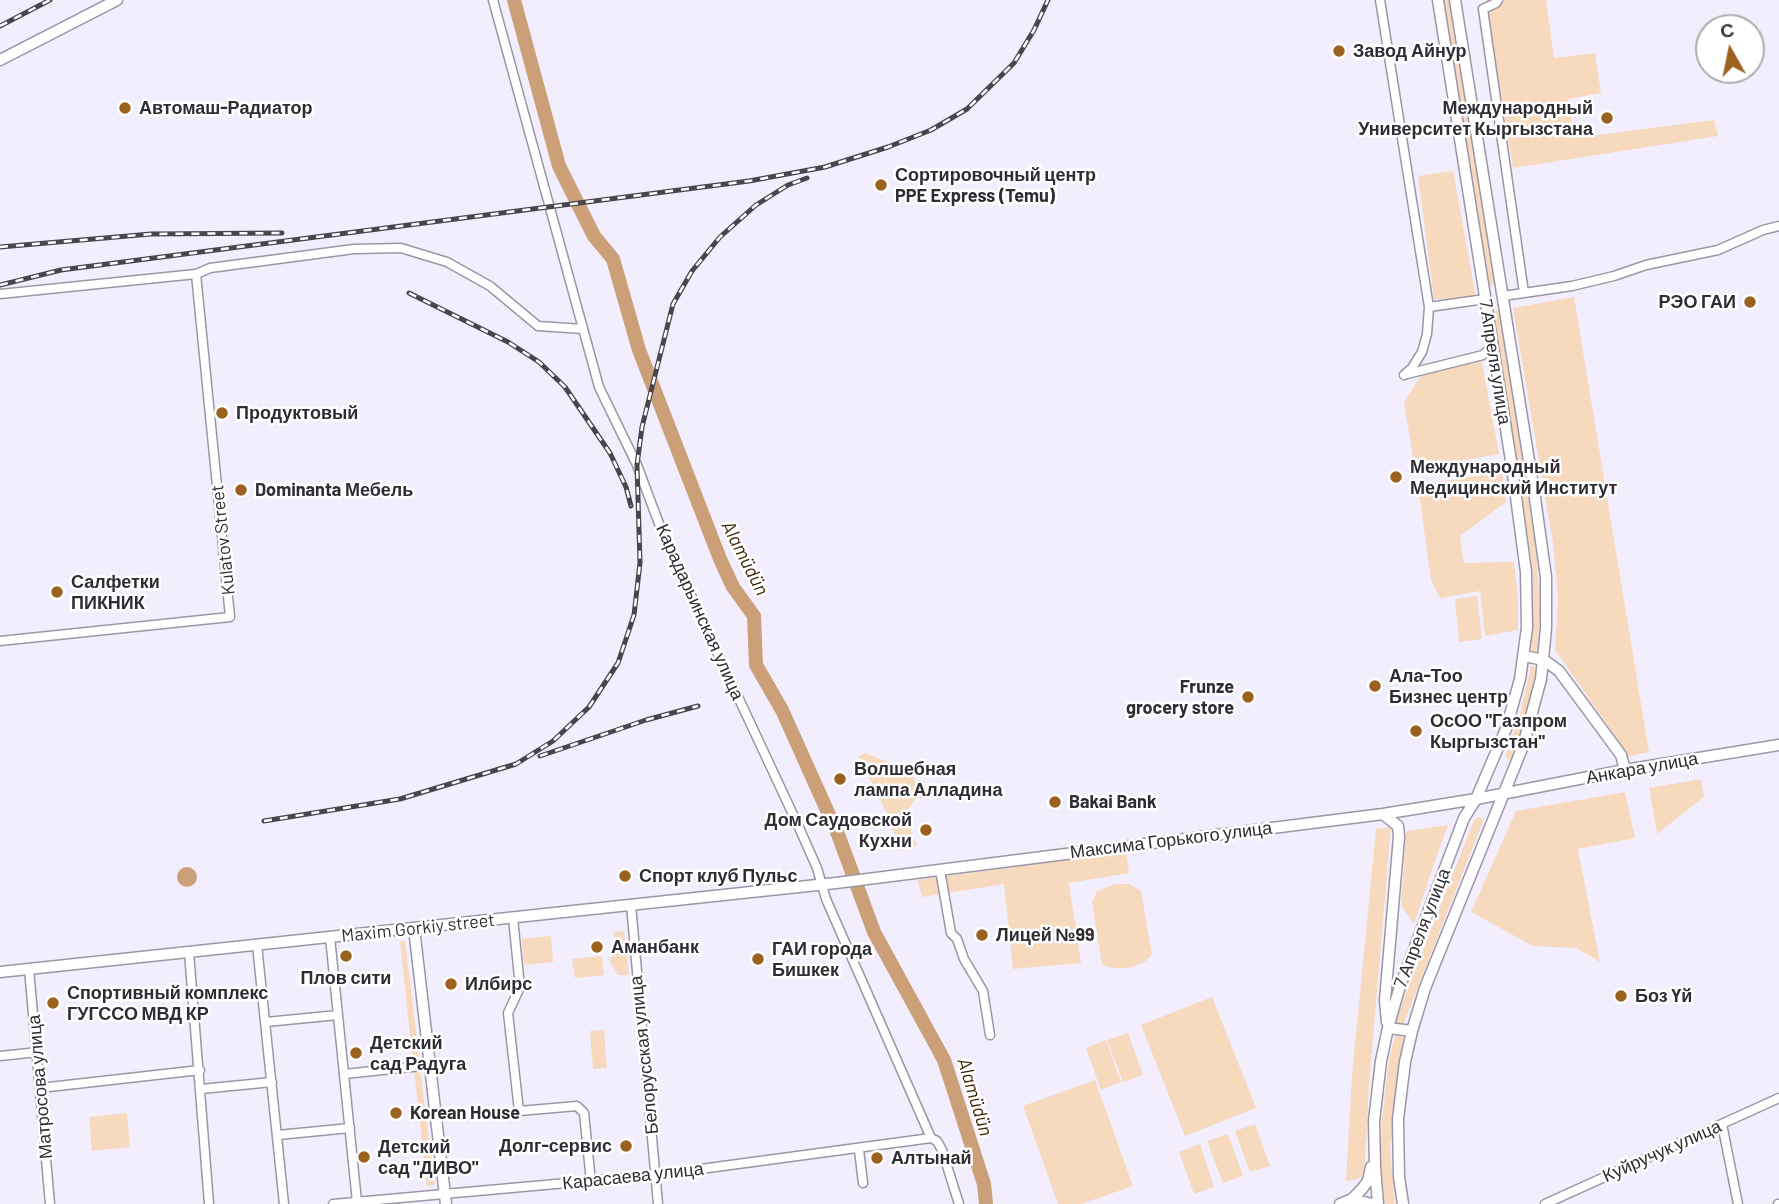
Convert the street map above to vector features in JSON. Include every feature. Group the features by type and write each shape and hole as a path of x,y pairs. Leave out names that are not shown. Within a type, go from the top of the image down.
{"main road":[{"path":"0,60 117,0"},
{"name":"7 Апреля улица","path":"1378,1204 1374,1147 1377,1090 1388,1028 1400,986 1460,829 1506,729 1524,656 1527,600 1525,558 1438,0"},
{"name":"7 Апреля улица","path":"1403,1204 1399,1177 1398,1119 1412,1031 1426,988 1506,793 1530,724 1544,660 1546,628 1546,577 1455,0"},
{"path":"1485,299 1503,296"},
{"path":"1524,656 1544,660 1559,671 1621,755 1625,770"},
{"name":"Анкара улица","path":"1506,793 1779,745"},
{"name":"Максима Горького улица","path":"836,883 1383,814 1506,793"},
{"path":"1383,814 1398,826 1399,836 1385,1000 1388,1028 1412,1031"},
{"name":"Maxim Gorkiy street","path":"0,972 836,883"},
{"path":"414,928 446,1199"},
{"path":"1340,1204 1352,1199 1368,1181 1374,1147"},
{"path":"1352,1199 1372,1204"}],"street":[{"name":"Карадарьинская улица","path":"493,0 599,387 637,465 661,529 797,823 826,899 931,1138 937,1141 943,1150 959,1204"},
{"path":"1380,0 1429,307 1427,334 1422,352 1404,375 1483,355 1493,346"},
{"path":"1498,0 1483,9 1524,293"},
{"path":"1503,296 1572,286 1646,265 1718,250 1763,230 1779,226"},
{"path":"0,293 196,274 210,268 354,249 401,247 446,262 479,280 538,326 583,329"},
{"name":"Kulatov Street","path":"0,641 230,617 196,274"},
{"path":"1429,307 1485,299"},
{"path":"940,870 951,933 957,939 964,959 983,991 990,1035"},
{"name":"Белорусская улица","path":"631,905 658,1204"},
{"path":"513,918 520,987 508,1013 519,1111 577,1107 584,1113 592,1182"},
{"path":"330,937 357,1202"},
{"path":"257,945 284,1204"},
{"path":"189,952 209,1204"},
{"name":"Матросова улица","path":"29,969 50,1204"},
{"path":"266,1023 338,1015"},
{"path":"0,1056 38,1052"},
{"path":"344,1074 431,1065"},
{"path":"40,1088 200,1070"},
{"path":"201,1089 272,1082"},
{"name":"Куйручук улица","path":"1545,1204 1779,1098"},
{"path":"1722,1125 1738,1204"},
{"path":"278,1135 350,1128"},
{"name":"Карасаева улица","path":"333,1204 446,1199 859,1150 931,1138"},
{"path":"859,1150 863,1183"}],"shaded area":[{"path":"1443,0 1450,0 1495,285 1489,286"},
{"path":"1486,0 1546,0 1554,58 1595,53 1601,93 1568,99 1574,138 1714,120 1718,136 1513,168"},
{"path":"1453,171 1476,298 1434,299 1418,176"},
{"path":"1574,297 1649,752 1629,756 1555,650 1558,597 1553,543 1513,308"},
{"path":"1499,310 1536,548 1540,609 1535,653 1532,652 1533,572 1493,311"},
{"path":"1481,358 1499,454 1415,469 1404,402 1424,371"},
{"path":"1502,472 1506,502 1460,536 1464,563 1514,562 1518,630 1485,636 1480,591 1440,598 1431,580 1418,485"},
{"path":"1477,596 1482,639 1459,642 1455,599"},
{"path":"1531,666 1534,666 1536,673 1527,712 1512,758 1508,760 1505,756 1520,714"},
{"path":"864,753 913,771 917,797 904,815 917,845 900,851 888,816 859,757"},
{"path":"1701,779 1704,797 1657,834 1649,788"},
{"path":"1625,792 1635,838 1578,849 1600,962 1576,948 1533,946 1471,912 1516,811"},
{"path":"1479,817 1484,819 1403,1025 1395,1022 1474,820"},
{"path":"1448,825 1414,924 1401,905 1406,831"},
{"path":"1391,827 1369,1084 1364,1178 1346,1181 1352,1075 1376,829"},
{"path":"1126,852 1129,873 1069,883 1081,963 1013,969 1004,884 922,897 918,880"},
{"path":"187,867 194,870 197,877 194,884 187,887 180,884 177,877 180,870"},
{"path":"1115,884 1129,884 1141,891 1152,955 1143,963 1129,968 1102,965 1092,902 1097,891"},
{"path":"624,931 629,975 618,975 609,960 616,953 614,932"},
{"path":"551,936 553,962 524,965 522,939"},
{"path":"400,941 405,941 420,1063 413,1064"},
{"path":"602,956 604,975 575,978 572,959"},
{"path":"1212,997 1256,1108 1185,1136 1141,1025"},
{"path":"604,1030 607,1068 593,1069 590,1031"},
{"path":"1128,1033 1143,1075 1123,1082 1107,1040"},
{"path":"1400,1034 1403,1038 1390,1149 1395,1204 1385,1204 1380,1157 1382,1120 1389,1059 1395,1036"},
{"path":"1106,1040 1121,1082 1101,1090 1086,1048"},
{"path":"420,1069 435,1185 427,1186 414,1070"},
{"path":"1095,1080 1133,1186 1081,1204 1058,1204 1023,1106"},
{"path":"127,1113 130,1147 92,1151 89,1117"},
{"path":"1255,1124 1270,1166 1250,1172 1235,1131"},
{"path":"1228,1134 1243,1176 1223,1183 1207,1141"},
{"path":"1200,1144 1214,1187 1194,1194 1179,1152"}],"waterway":[{"name":"Alamüdün","path":"514,0 559,166 594,236 613,259 639,350 720,559 733,587 754,616 756,665 782,710 839,837 874,932 944,1060 984,1184 986,1204"}],"railway":[{"path":"0,26 50,0"},
{"path":"0,285 61,270 749,181 825,167 931,130 967,109 1014,63 1048,0"},
{"path":"264,821 400,799 516,764 553,741 589,707 618,663 634,615 640,563 637,465 642,427 673,304 692,271 720,237 756,205 788,185 807,178"},
{"path":"0,247 151,234 282,233"},
{"path":"409,293 508,342 539,362 565,387 610,453 626,487 631,506"},
{"path":"540,756 646,720 698,706"}],"place":[{"name":"Завод Айнур","path":"1339,51"},
{"name":"Автомаш-Радиатор","path":"125,108"},
{"name":"Международный Университет Кыргызстана","path":"1607,118"},
{"name":"Сортировочный центр PPE Express (Temu)","path":"881,185"},
{"name":"РЭО ГАИ","path":"1750,302"},
{"name":"Продуктовый","path":"222,413"},
{"name":"Международный Медицинский Институт","path":"1396,477"},
{"name":"Dominanta Мебель","path":"241,490"},
{"name":"Салфетки ПИКНИК","path":"57,592"},
{"name":"Ала-Тоо Бизнес центр","path":"1375,686"},
{"name":"Frunze grocery store","path":"1248,697"},
{"name":"ОсОО \"Газпром Кыргызстан\"","path":"1416,731"},
{"name":"Волшебная лампа Алладина","path":"840,779"},
{"name":"Bakai Bank","path":"1055,802"},
{"name":"Дом Саудовской Кухни","path":"926,830"},
{"name":"Спорт клуб Пульс","path":"625,876"},
{"name":"Лицей №99","path":"982,935"},
{"name":"Аманбанк","path":"597,947"},
{"name":"Плов сити","path":"346,956"},
{"name":"ГАИ города Бишкек","path":"758,959"},
{"name":"Илбирс","path":"451,984"},
{"name":"Боз Үй","path":"1621,996"},
{"name":"Спортивный комплекс ГУГССО МВД КР","path":"53,1003"},
{"name":"Детский сад Радуга","path":"356,1053"},
{"name":"Korean House","path":"396,1113"},
{"name":"Долг-сервис","path":"626,1146"},
{"name":"Детский сад \"ДИВО\"","path":"364,1157"},
{"name":"Алтынай","path":"877,1158"}]}
